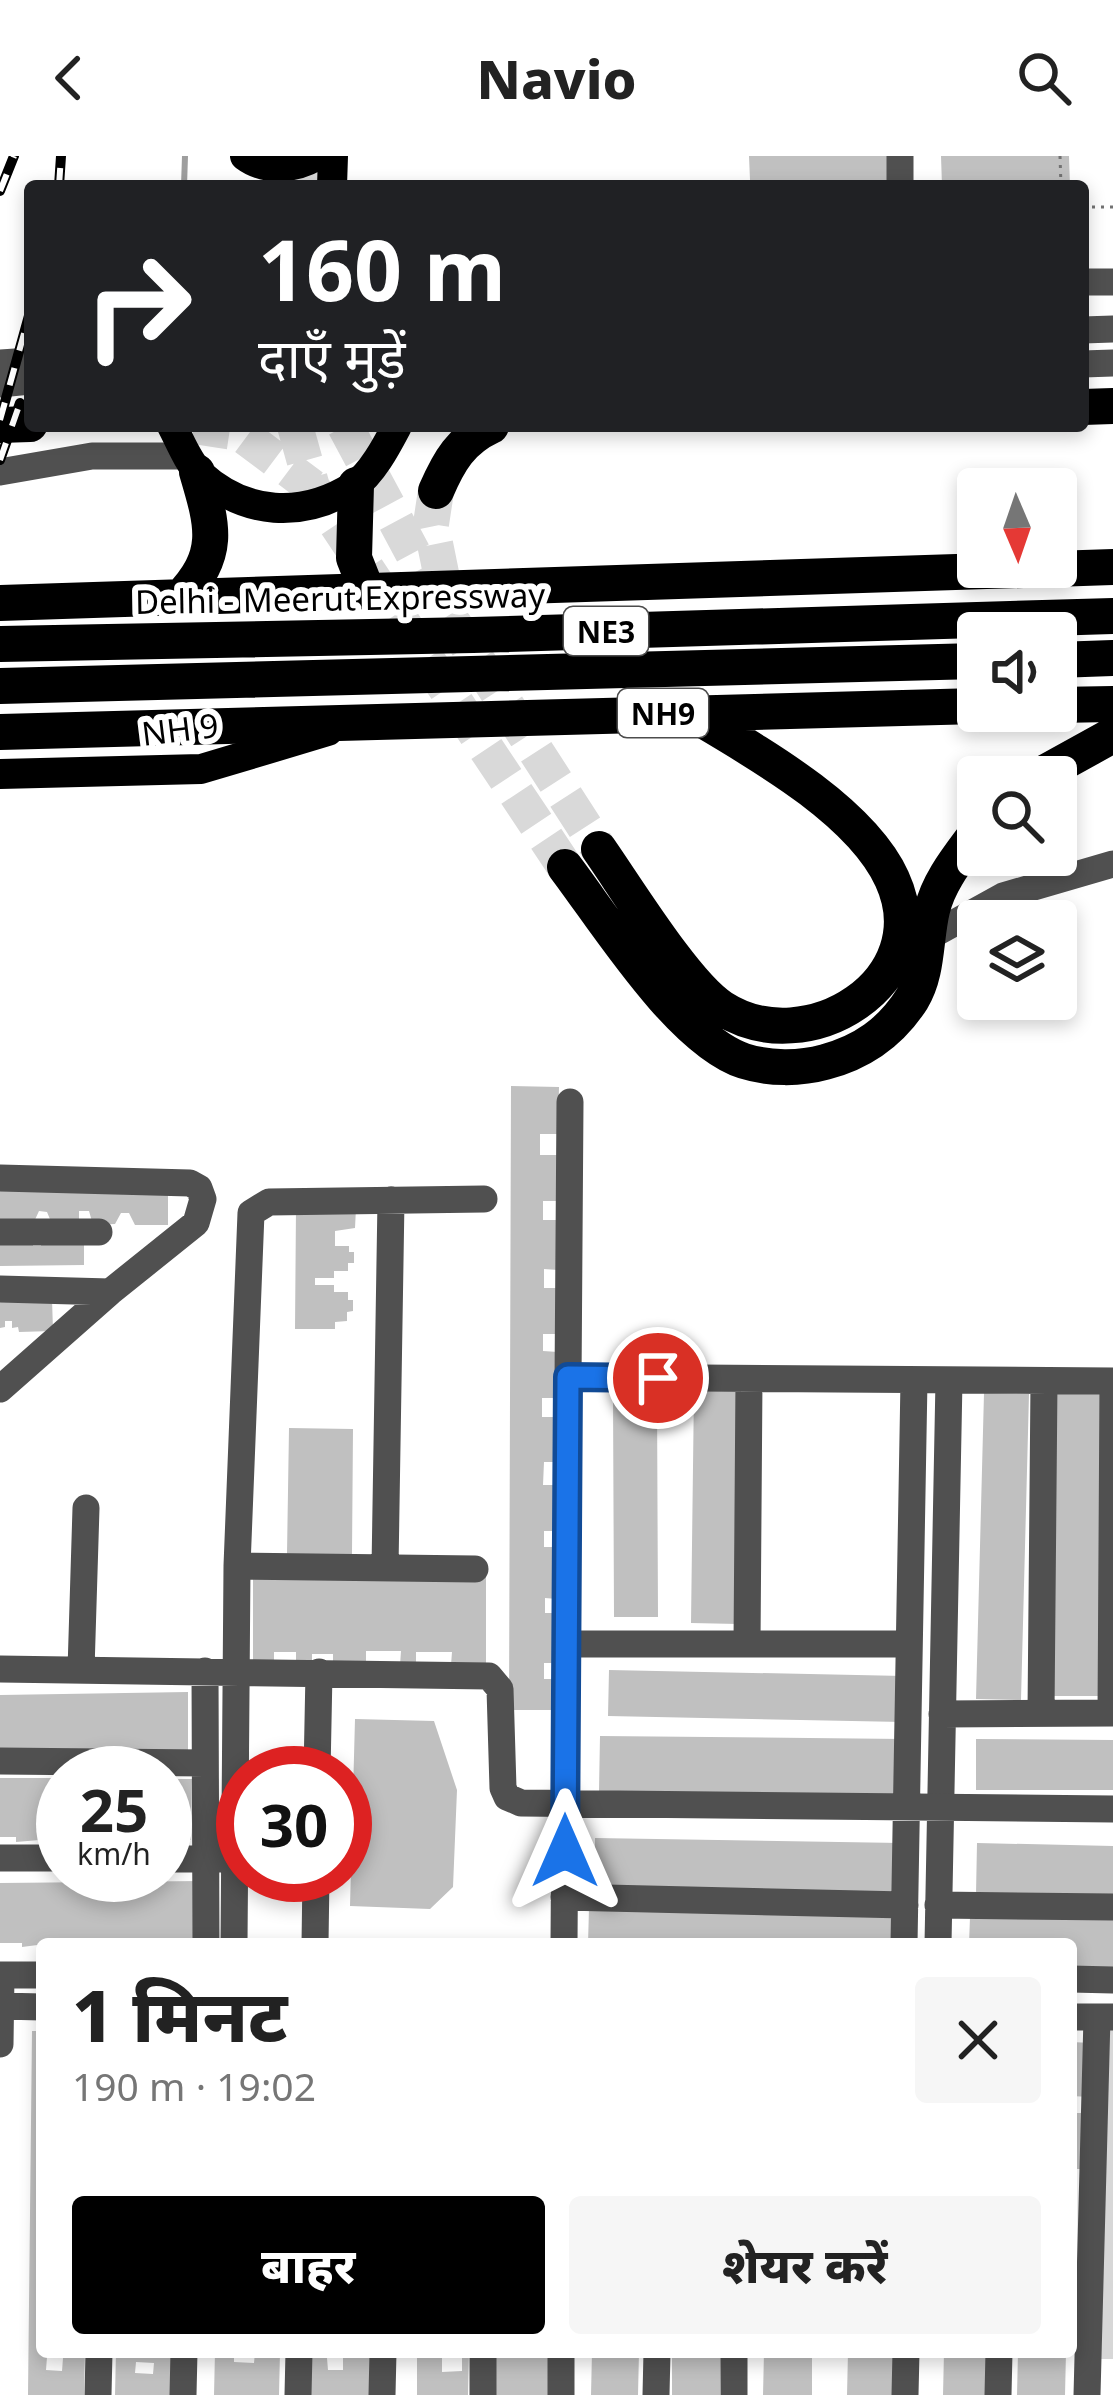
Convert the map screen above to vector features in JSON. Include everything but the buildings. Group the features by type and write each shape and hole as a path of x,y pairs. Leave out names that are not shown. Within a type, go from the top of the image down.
{"highway":[{"path":"436,490 448,463 478,432"},
{"path":"179,599 203,574 213,527 193,464"},
{"path":"356,485 354,558 367,591"},
{"path":"0,603 1113,567"},
{"name":"Delhi - Meerut Expressway","path":"0,644 1113,616"},
{"path":"1077,659 1113,658"},
{"name":"NE3","path":"0,686 957,663"},
{"path":"1077,705 1113,704"},
{"name":"NH9","path":"0,732 957,706"},
{"path":"598,849 695,983 719,1006 753,1024 804,1025 833,1017 879,981 895,951 901,915 898,895 882,862 830,805 767,758 689,712"},
{"path":"1069,756 1113,735"},
{"path":"565,867 694,1029 717,1048 744,1061 779,1067 811,1066 847,1057 873,1042 916,993 932,906 957,860"}],"main road":[{"path":"245,156 250,162 290,167 316,156"},
{"path":"175,432 193,464 243,504 273,510 301,508 356,485 394,432"},
{"name":"NH 9","path":"0,774 202,770 363,721"}],"street":[{"path":"0,472 92,456 193,464"},
{"path":"927,938 1003,896 1113,864"},
{"path":"951,868 967,887 1003,896"},
{"path":"564,1938 570,1102"},
{"path":"0,1178 190,1183 199,1188 203,1199 196,1222 0,1389"},
{"path":"385,1568 391,1199"},
{"path":"236,1746 250,1213 269,1202 484,1199"},
{"path":"0,1232 99,1232"},
{"path":"0,1289 110,1292"},
{"path":"568,1377 1113,1381 1112,1713 942,1714"},
{"path":"747,1644 749,1379"},
{"path":"904,1938 914,1380"},
{"path":"938,1938 949,1380"},
{"path":"1041,1713 1045,1381"},
{"path":"81,1670 86,1508"},
{"path":"237,1566 475,1568"},
{"path":"566,1644 909,1644"},
{"path":"0,1669 489,1676 500,1689 502,1787 507,1797 520,1804 1113,1808"},
{"path":"206,1671 206,1938"},
{"path":"318,1746 319,1672"},
{"path":"0,1761 206,1763"},
{"path":"0,1858 36,1858"},
{"path":"192,1859 216,1859"},
{"path":"564,1897 905,1905"},
{"path":"234,1902 234,1938"},
{"path":"315,1938 316,1902"},
{"path":"938,1905 1113,1907"},
{"path":"0,2044 1,1975 36,1975"},
{"path":"1077,1979 1113,1980"},
{"path":"0,2006 36,2007"},
{"path":"1087,2395 1100,2359 1082,2175 1083,2107 1094,2017"},
{"path":"98,2358 98,2395"},
{"path":"183,2395 184,2358"},
{"path":"298,2395 299,2358"},
{"path":"382,2395 383,2358"},
{"path":"483,2358 483,2395"},
{"path":"561,2358 561,2395"},
{"path":"656,2395 657,2358"},
{"path":"734,2358 734,2395"},
{"path":"905,2395 906,2358"},
{"path":"998,2395 999,2358"}],"shaded area":[{"path":"1097,2022 1113,2022 1113,2359 1088,2359"}],"waterway":[{"path":"184,180 185,156"}],"tunnel":[{"path":"301,156 303,180"},
{"path":"233,432 312,487"},
{"path":"297,432 312,487 565,867"},
{"path":"348,432 437,598 599,849"},
{"path":"436,491 431,524 443,583"}],"railway":[{"path":"0,191 14,156"},
{"path":"59,180 61,156"},
{"path":"0,420 24,334"},
{"path":"0,460 20,403"}],"route":[{"path":"565,1851 568,1377 658,1378"}]}
